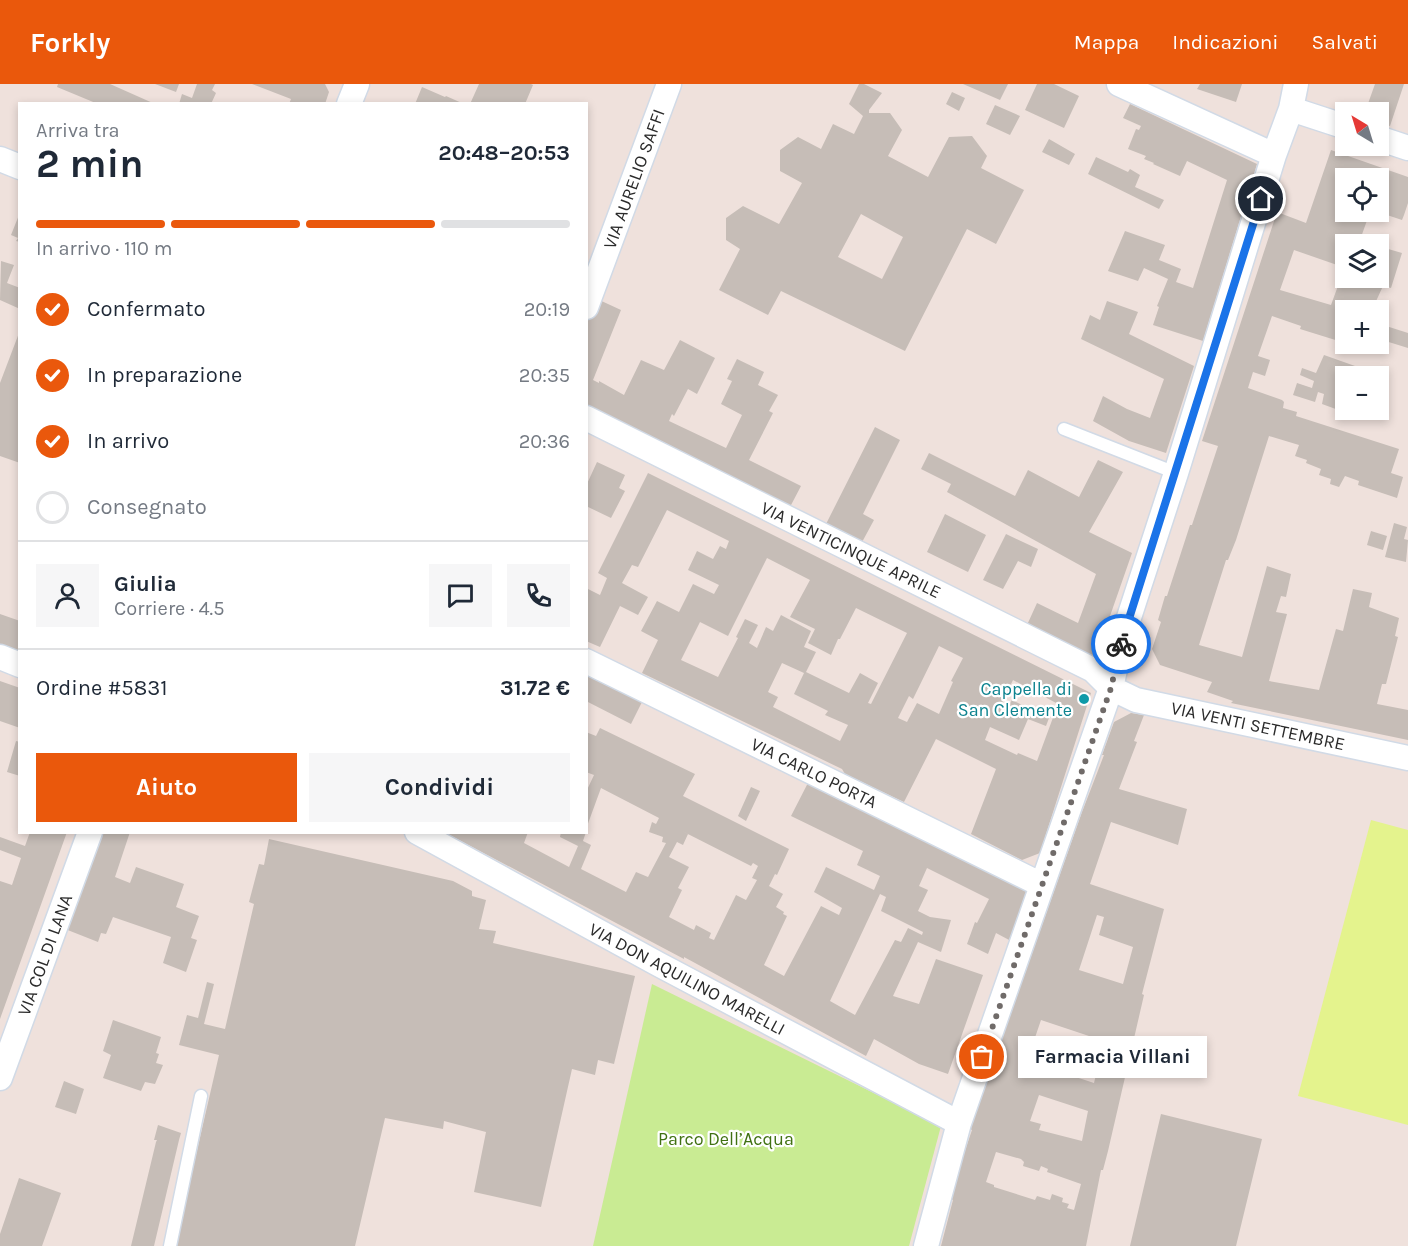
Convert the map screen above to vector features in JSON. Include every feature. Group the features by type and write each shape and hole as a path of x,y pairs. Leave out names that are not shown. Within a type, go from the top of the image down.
{"street":[{"path":"350,102 357,84"},
{"name":"VIA AURELIO SAFFI","path":"588,302 669,84"},
{"path":"1119,84 1274,155"},
{"path":"926,1246 959,1123 1111,688 1121,642 1176,473 1274,155 1291,109 1296,84"},
{"path":"1291,109 1335,123"},
{"path":"1389,142 1408,148"},
{"path":"0,159 18,166"},
{"name":"VIA VENTICINQUE APRILE","path":"588,419 1093,670 1111,688"},
{"path":"0,657 18,665"},
{"name":"VIA CARLO PORTA","path":"588,662 1042,885"},
{"name":"VIA VENTI SETTEMBRE","path":"1111,688 1136,700 1408,758"},
{"name":"VIA COL DI LANA","path":"0,1078 89,834"},
{"name":"VIA DON AQUILINO MARELLI","path":"421,834 658,964 959,1123"}],"lane":[{"path":"1064,429 1176,473"},
{"path":"170,1246 201,1096"}],"green space":[{"path":"1371,820 1408,830 1408,1125 1298,1096"},
{"name":"Parco Dell’Acqua","path":"652,984 941,1126 909,1246 593,1246"}],"building":[{"path":"58,84 110,84 150,102 93,102 57,87"},
{"path":"155,84 179,84 176,92"},
{"path":"197,84 215,84 212,90 216,93 212,102 180,102 182,94 192,98"},
{"path":"252,84 325,84 329,92 326,102 290,102 291,99"},
{"path":"479,84 533,85 526,102 471,102"},
{"path":"859,84 864,84 882,93 869,113 890,113 902,130 888,156 928,177 949,137 972,136 987,156 981,168 1024,190 996,244 967,229 905,351 781,291 768,315 719,290 740,249 726,240 726,218 743,206 779,224 802,183 780,171 780,150 798,137 821,149 833,124 854,134 863,116 849,104","holes":["861,214 903,237 882,279 838,257"]},
{"path":"963,84 1008,84 1000,100"},
{"path":"1037,84 1054,84 1079,96 1064,128 1025,110"},
{"path":"1200,84 1242,84 1236,102 1197,89"},
{"path":"1375,84 1404,84 1390,126 1389,102 1369,102"},
{"path":"422,87 460,102 416,102"},
{"path":"952,92 965,98 959,111 946,104"},
{"path":"1130,104 1257,164 1203,341 1153,325 1159,307 1157,306 1168,279 1144,268 1138,281 1108,271 1125,231 1165,245 1159,260 1181,269 1176,282 1193,288 1227,180 1187,161 1180,176 1144,159 1146,156 1128,149 1136,129 1139,130 1141,126 1123,118"},
{"path":"995,105 1020,116 1010,135 986,124"},
{"path":"1049,139 1075,154 1069,165 1042,152"},
{"path":"1331,150 1335,151 1335,156 1348,156 1382,168 1335,168 1335,222 1366,222 1362,234 1335,234 1335,264 1294,250 1280,290 1331,305 1337,288 1382,288 1377,300 1335,300 1335,340 1300,329 1301,326 1272,316 1258,356 1270,360 1265,376 1253,372 1248,388 1282,400 1283,408 1297,412 1296,416 1399,449 1391,473 1403,477 1397,498 1358,485 1359,481 1345,476 1339,487 1330,484 1331,479 1319,475 1321,469 1295,456 1299,445 1269,436 1199,645 1242,657 1267,566 1291,574 1286,597 1281,596 1276,612 1287,614 1269,681 1319,690 1336,629 1343,631 1353,589 1372,593 1369,607 1399,618 1395,636 1398,637 1386,684 1382,684 1377,704 1408,710 1408,740 1231,703 1233,701 1207,692 1212,682 1160,665 1152,649 1161,622 1158,620 1165,596 1167,596 1218,446 1202,441 1277,212 1306,223"},
{"path":"1096,157 1140,175 1135,187 1164,200 1159,209 1088,174"},
{"path":"1389,170 1408,177 1408,203 1402,220 1389,216"},
{"path":"18,218 18,238 11,235"},
{"path":"1389,249 1402,253 1391,288 1389,288"},
{"path":"1,261 14,265 7,283 18,287 18,308 0,300"},
{"path":"595,298 621,310 593,380 624,395 641,360 664,370 680,340 715,358 697,394 688,389 669,421 726,448 742,415 721,404 732,381 727,379 737,359 764,372 758,385 778,395 769,411 773,413 749,460 801,486 790,507 588,411 588,315"},
{"path":"1107,301 1138,312 1129,334 1194,366 1166,453 1129,441 1093,421 1103,396 1150,418 1164,379 1081,339 1090,315 1100,320"},
{"path":"1389,327 1408,333 1408,348 1389,342"},
{"path":"18,336 18,462 0,456 0,383"},
{"path":"1324,355 1355,366 1335,366 1335,409 1322,404 1324,394 1318,392 1315,402 1293,395 1297,383 1312,388 1314,381 1300,375 1302,368 1316,373"},
{"path":"875,427 900,440 863,514 874,520 861,544 825,526"},
{"path":"929,453 1015,496 1028,470 1079,497 1098,460 1123,472 1089,532 1132,553 1095,659 1027,625 1037,603 1078,623 1096,574 947,492 951,484 921,469"},
{"path":"597,462 625,475 619,488 625,491 611,518 588,507 588,482"},
{"path":"648,473 1091,693 1040,853 1022,860 971,834 996,769 936,739 904,802 845,774 842,769 642,673 658,640 641,631 657,601 679,612 693,584 714,594 719,585 688,570 697,551 713,559 720,546 726,549 729,541 667,510 638,567 632,565 622,583 648,597 638,615 620,606 600,647 588,642 588,589 600,595 607,578 598,573","holes":["767,558 810,580 790,617 815,629 808,643 831,655 856,608 907,633 871,704 868,703 878,683 860,673 849,693 806,672 816,652 804,647 811,631 781,615 773,631 766,627 757,648 749,643 758,625 745,619 718,677 681,660 700,622 728,636","939,646 963,658 951,681 953,682 939,714 917,703 907,722 898,718 909,696 913,699","782,663 804,673 794,694 828,711 825,715 848,725 840,741 773,707 778,697 768,692","1013,680 1058,704 1037,761 1018,753 1017,755 985,740 990,727 1019,740 1028,719 1046,726 1049,718 1012,700 1008,707 1001,705"]},
{"path":"945,514 986,535 968,572 927,552"},
{"path":"1394,523 1407,527 1404,539 1408,540 1406,562 1385,557"},
{"path":"1371,531 1387,536 1383,550 1367,545"},
{"path":"1006,534 1038,549 1031,567 1018,561 1003,589 983,580"},
{"path":"0,614 18,620 18,650 0,644"},
{"path":"588,669 645,696 631,724 588,702"},
{"path":"0,681 18,687 18,727 0,721"},
{"path":"1131,713 1144,715 1134,741 1137,742 1119,789 1187,809 1178,845 1111,822 1090,884 1164,909 1142,994 1144,995 1108,1151 1103,1170 1101,1170 1086,1246 941,1246 953,1200 949,1198 972,1130 970,1129 1114,722","holes":["1097,915 1104,917 1099,935 1133,947 1123,984 1079,970","1041,1020 1104,1041 1094,1083 1027,1061","1039,1095 1088,1111 1082,1141 1039,1130 1041,1124 1030,1121","996,1152 1021,1159 1024,1162 1023,1166 1039,1171 1041,1166 1048,1169 1047,1172 1081,1184 1074,1210 1067,1208 1069,1204 1062,1202 1063,1198 1052,1194 1050,1200 1037,1196 1035,1200 994,1187 986,1182"]},
{"path":"600,728 695,774 683,796 789,849 777,875 775,874 769,886 783,894 776,907 787,916 764,965 784,976 821,906 839,915 842,908 814,892 826,867 874,890 880,876 857,865 863,851 791,816 811,777 1030,886 1011,941 996,933 988,954 967,944 975,922 977,923 989,899 927,868 919,886 928,890 918,911 930,917 951,920 941,952 918,942 893,996 919,1004 936,959 983,975 948,1074 919,1064 874,1039 866,1056 684,957 684,959 448,834 527,834 524,843 569,867 578,846 560,837 561,834 585,834 583,841 591,845 581,869 626,892 636,872 648,877 666,843 662,842 663,837 649,832 652,822 656,824 659,818 601,788 588,824 588,788 594,775 588,773 588,733 596,736","holes":["688,834 751,866 753,863 758,866 752,878 757,880 746,900 736,895 714,940 709,938 711,933 696,925 694,930 669,917 682,890 678,888 689,867 669,857 677,842 683,845","880,894 886,897 881,911 923,932 922,935 908,928 901,942 895,940 855,1015 830,1001"]},
{"path":"16,741 18,742 18,775 7,772"},
{"path":"751,787 760,791 746,821 738,816"},
{"path":"29,834 66,834 0,1019 0,881 12,885 21,858 0,850 0,837 25,846"},
{"path":"94,834 129,834 115,877 130,883 136,867 184,884 176,907 199,916 191,938 197,940 186,972 163,963 171,937 113,917 106,934 101,933 98,942 60,927"},
{"path":"269,839 453,881 472,891 472,896 486,900 479,929 496,931 493,943 635,976 614,1064 598,1060 595,1075 572,1069 541,1207 474,1192 486,1132 444,1121 443,1129 385,1118 355,1246 175,1246 219,1055 179,1045 187,1015 198,1018 207,982 214,984 204,1024 225,1029 254,904 249,902 259,864 264,865"},
{"path":"113,1020 161,1037 156,1053 159,1054 156,1063 163,1065 155,1084 145,1082 141,1091 103,1078 111,1055 103,1051"},
{"path":"64,1081 84,1089 76,1114 55,1107"},
{"path":"1161,1114 1262,1139 1236,1246 1130,1246"},
{"path":"158,1125 181,1133 154,1246 131,1246 157,1140 154,1140"},
{"path":"19,1178 61,1193 42,1246 0,1246 0,1234"}],"way so far":[{"path":"982,1057 1111,688 1121,644"}],"place":[{"name":"Cappella di San Clemente","path":"1084,699"},
{"name":"Farmacia Villani","path":"982,1057"}],"route":[{"path":"1121,644 1261,199"}]}
